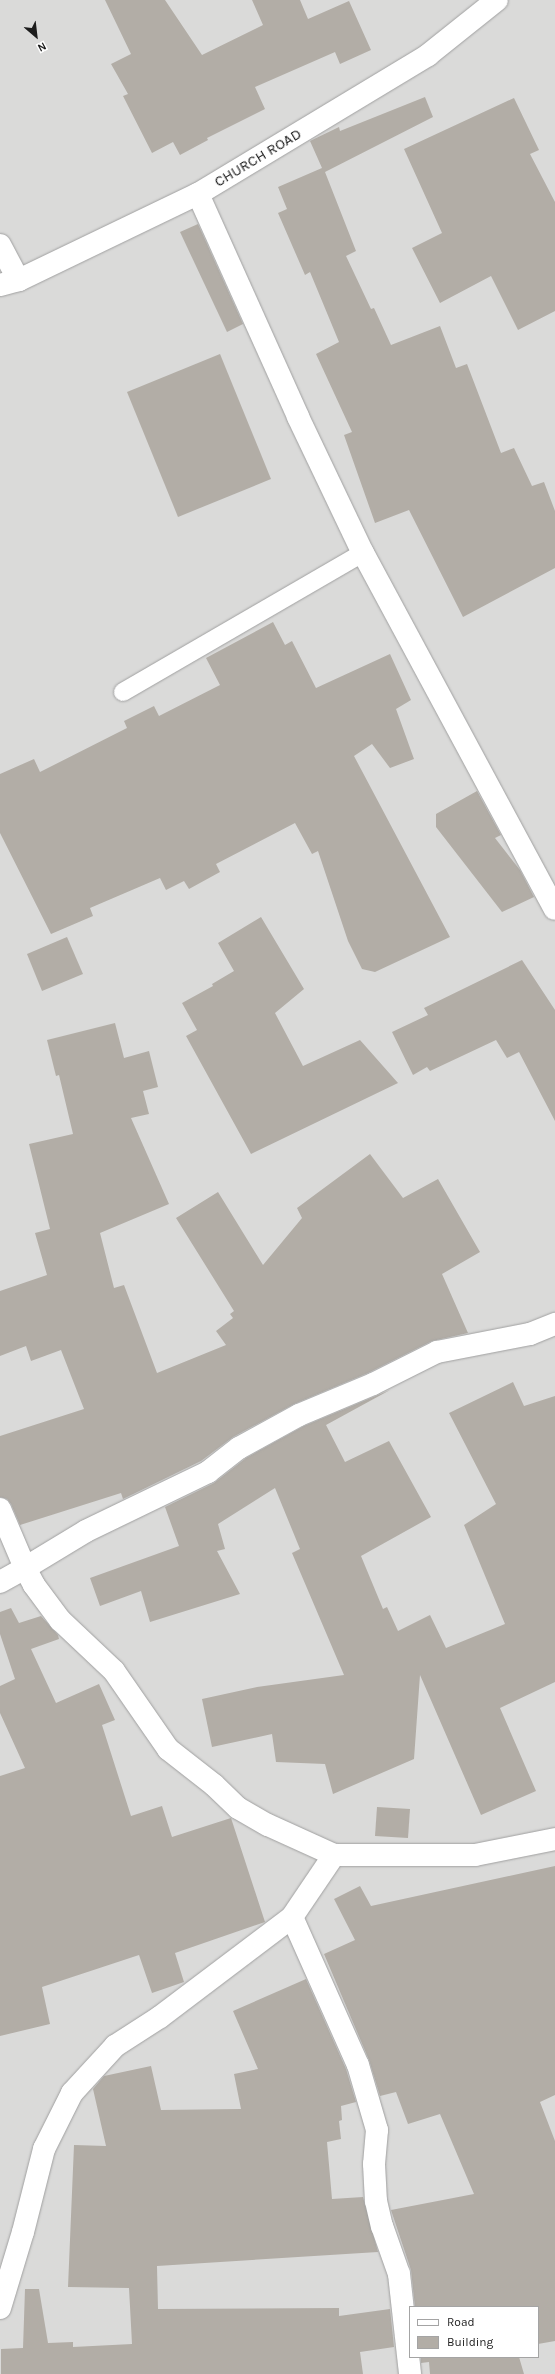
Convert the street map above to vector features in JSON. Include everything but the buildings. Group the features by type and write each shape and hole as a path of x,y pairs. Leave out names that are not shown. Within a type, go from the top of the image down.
{"street":[{"name":"CHURCH ROAD","path":"9,282 198,194 428,55 497,0"},
{"path":"198,194 298,417 363,553 555,909"},
{"path":"0,245 9,282"},
{"path":"0,1582 86,1531 208,1472 239,1448 299,1415 373,1384 437,1352 530,1334 555,1324"},
{"path":"0,1509 25,1568 34,1585 60,1620 114,1671 168,1749 214,1785 238,1808 334,1855 414,1857 475,1855 555,1839"},
{"path":"0,2308 23,2232 44,2150 72,2093 115,2046 160,2017 292,1917 334,1855"},
{"path":"292,1917 358,2065 377,2130 374,2164 376,2201 382,2226 399,2274 410,2374"}],"lane":[{"path":"123,692 363,553"}],"shaded area":[{"path":"0,0 555,0 555,2374 0,2374"}]}
